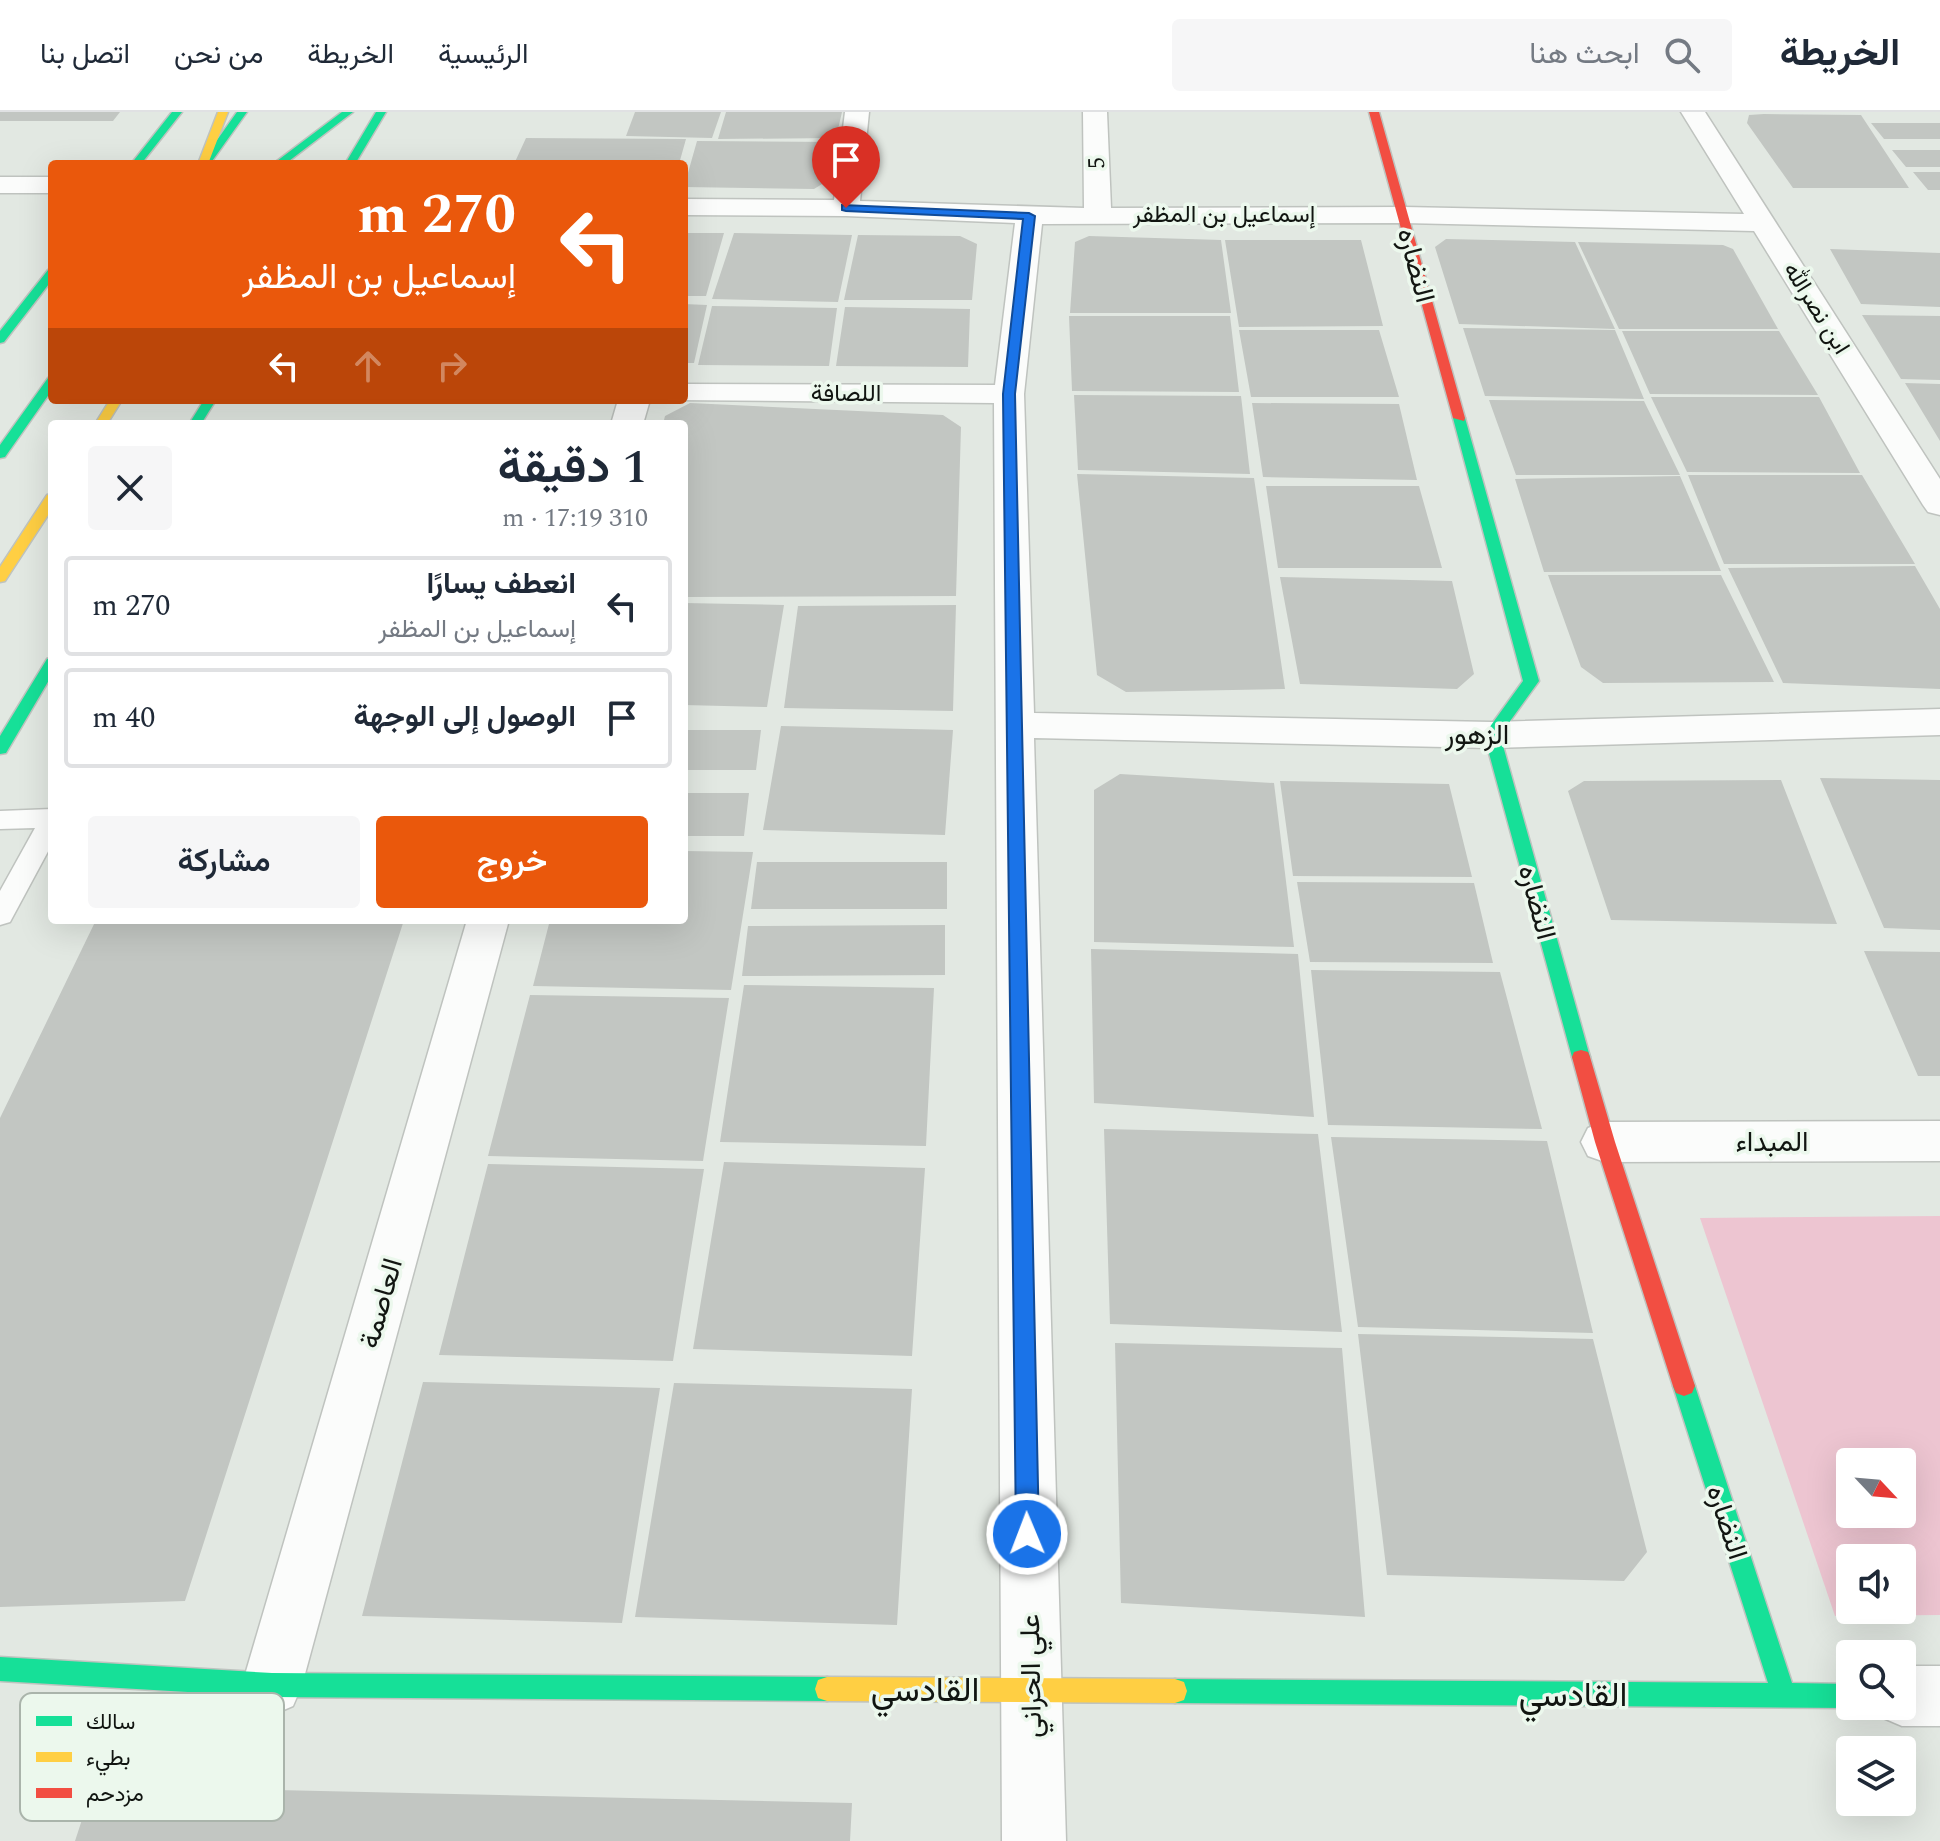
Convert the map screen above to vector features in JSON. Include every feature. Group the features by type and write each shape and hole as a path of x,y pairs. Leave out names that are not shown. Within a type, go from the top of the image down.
{"street":[{"path":"139,160 177,112"},
{"path":"205,160 223,112"},
{"path":"207,160 242,112"},
{"path":"283,160 348,112"},
{"path":"352,160 381,112"},
{"path":"846,208 857,112"},
{"name":"5","path":"1095,112 1098,214"},
{"name":"النضاره","path":"1374,112 1531,681 1492,735 1605,1142 1784,1695"},
{"name":"ابن نصرالله","path":"1693,112 1940,505"},
{"path":"274,160 296,125"},
{"path":"0,185 48,185"},
{"name":"إسماعيل بن المظفر","path":"688,207 846,208 1029,216 1404,215 1764,223"},
{"name":"علي الحراني","path":"1029,216 1009,394 1034,1841"},
{"path":"0,339 48,277"},
{"path":"0,454 48,387"},
{"name":"اللصافة","path":"688,393 1009,394"},
{"path":"0,578 48,504"},
{"path":"0,749 48,669"},
{"name":"الزهور","path":"1014,725 1492,735 1940,722"},
{"name":"العاصمة","path":"272,1685 487,924"},
{"name":"المبداء","path":"1605,1142 1940,1141"},
{"name":"القادسي","path":"0,1669 272,1685 1836,1696"},
{"path":"1916,1696 1940,1696"}],"lane":[{"path":"0,820 48,819"},
{"path":"0,915 48,826"}],"shaded area":[{"path":"1940,1216 1940,1615 1916,1615 1916,1544 1836,1544 1835,1616 1700,1218"}],"building":[{"path":"0,112 120,112 113,121 0,121"},
{"path":"635,112 721,112 712,138 626,136"},
{"path":"726,112 842,112 836,138 718,139"},
{"path":"1749,115 1861,115 1909,188 1793,188 1747,123"},
{"path":"1871,123 1940,123 1940,139 1884,139"},
{"path":"526,138 686,139 680,160 516,160"},
{"path":"697,141 835,142 827,181 814,189 688,187 688,173"},
{"path":"1892,150 1940,150 1940,167 1906,167"},
{"path":"1913,172 1940,172 1940,190 1928,190"},
{"path":"688,233 724,233 706,296 688,296"},
{"path":"734,233 852,235 838,302 712,299"},
{"path":"858,235 960,236 977,244 972,300 844,300"},
{"path":"1089,236 1221,240 1231,313 1070,313 1075,242"},
{"path":"1446,239 1575,242 1615,329 1459,324 1435,247"},
{"path":"1225,240 1361,240 1383,326 1239,327"},
{"path":"1578,242 1723,245 1733,249 1778,329 1619,329"},
{"path":"1830,249 1940,253 1940,307 1861,304"},
{"path":"688,304 707,305 694,363 688,363"},
{"path":"712,306 837,308 829,366 698,365"},
{"path":"845,307 970,309 968,367 836,366"},
{"path":"1862,315 1940,316 1940,380 1901,379"},
{"path":"1069,316 1230,316 1239,392 1072,391"},
{"path":"1463,328 1615,330 1644,399 1485,396"},
{"path":"1239,330 1379,330 1399,397 1251,397"},
{"path":"1622,331 1779,331 1818,395 1650,394"},
{"path":"1905,383 1940,384 1940,441"},
{"path":"1074,395 1241,396 1250,474 1078,470"},
{"path":"1651,397 1819,397 1860,473 1687,472"},
{"path":"1489,400 1644,401 1680,475 1516,475"},
{"path":"690,403 943,415 961,427 956,596 688,597 688,420 664,420 665,416"},
{"path":"1252,403 1399,404 1417,480 1263,477"},
{"path":"1077,474 1254,478 1285,689 1126,692 1097,675"},
{"path":"1688,475 1862,475 1915,564 1724,564"},
{"path":"1680,476 1721,571 1544,572 1515,479"},
{"path":"1266,486 1419,486 1442,568 1278,568"},
{"path":"1915,566 1940,609 1940,689 1783,683 1728,568"},
{"path":"1548,575 1721,575 1774,682 1603,683 1581,667"},
{"path":"1280,577 1452,581 1474,674 1457,689 1300,684"},
{"path":"688,603 784,605 767,707 688,705"},
{"path":"956,605 953,711 784,708 798,606"},
{"path":"781,726 953,730 945,835 763,830"},
{"path":"688,730 761,730 756,770 688,770"},
{"path":"1120,774 1274,783 1294,947 1094,942 1094,790"},
{"path":"1820,778 1940,780 1940,930 1884,928"},
{"path":"1781,780 1837,924 1611,920 1568,791 1584,781"},
{"path":"1280,781 1449,784 1472,877 1293,876"},
{"path":"688,793 749,793 744,836 688,836"},
{"path":"688,851 753,852 731,990 533,986 549,924 688,924"},
{"path":"757,862 947,862 947,909 751,909"},
{"path":"1297,882 1474,883 1493,963 1310,962"},
{"path":"94,924 403,924 185,1601 0,1607 0,1118"},
{"path":"945,925 945,975 742,976 748,926"},
{"path":"1091,949 1298,954 1314,1117 1094,1103"},
{"path":"1864,951 1940,952 1940,1076 1918,1076"},
{"path":"1311,970 1500,972 1542,1129 1328,1125"},
{"path":"744,985 934,988 926,1146 720,1142"},
{"path":"530,995 729,998 703,1161 488,1156"},
{"path":"1104,1129 1318,1134 1342,1332 1110,1324"},
{"path":"1331,1137 1547,1141 1593,1333 1358,1327"},
{"path":"724,1162 925,1168 912,1356 693,1349"},
{"path":"488,1164 704,1169 673,1361 439,1355"},
{"path":"1358,1334 1593,1339 1647,1552 1624,1581 1387,1575"},
{"path":"1115,1343 1342,1348 1365,1617 1121,1603"},
{"path":"423,1382 660,1388 622,1623 362,1616"},
{"path":"674,1383 912,1389 897,1625 635,1617"},
{"path":"284,1790 852,1803 850,1841 75,1841 82,1821 284,1821"}],"traffic: fast":[{"path":"139,160 177,112"},
{"path":"208,160 242,112"},
{"path":"283,160 348,112"},
{"path":"352,160 381,112"},
{"path":"0,339 48,277"},
{"path":"0,454 48,387"},
{"path":"198,420 208,404"},
{"path":"1459,418 1531,681 1492,735 1581,1057"},
{"path":"0,749 48,669"},
{"path":"1684,1386 1784,1695"},
{"path":"0,1669 272,1685 827,1689"},
{"path":"1175,1691 1836,1696"}],"traffic: slow":[{"path":"205,160 223,112"},
{"path":"104,420 114,404"},
{"path":"0,578 48,504"},
{"path":"827,1689 1175,1691"}],"traffic: jam":[{"path":"1374,112 1459,418"},
{"path":"1581,1057 1605,1142 1684,1386"}],"route":[{"path":"846,208 1029,216 1009,394 1027,1534"}]}
